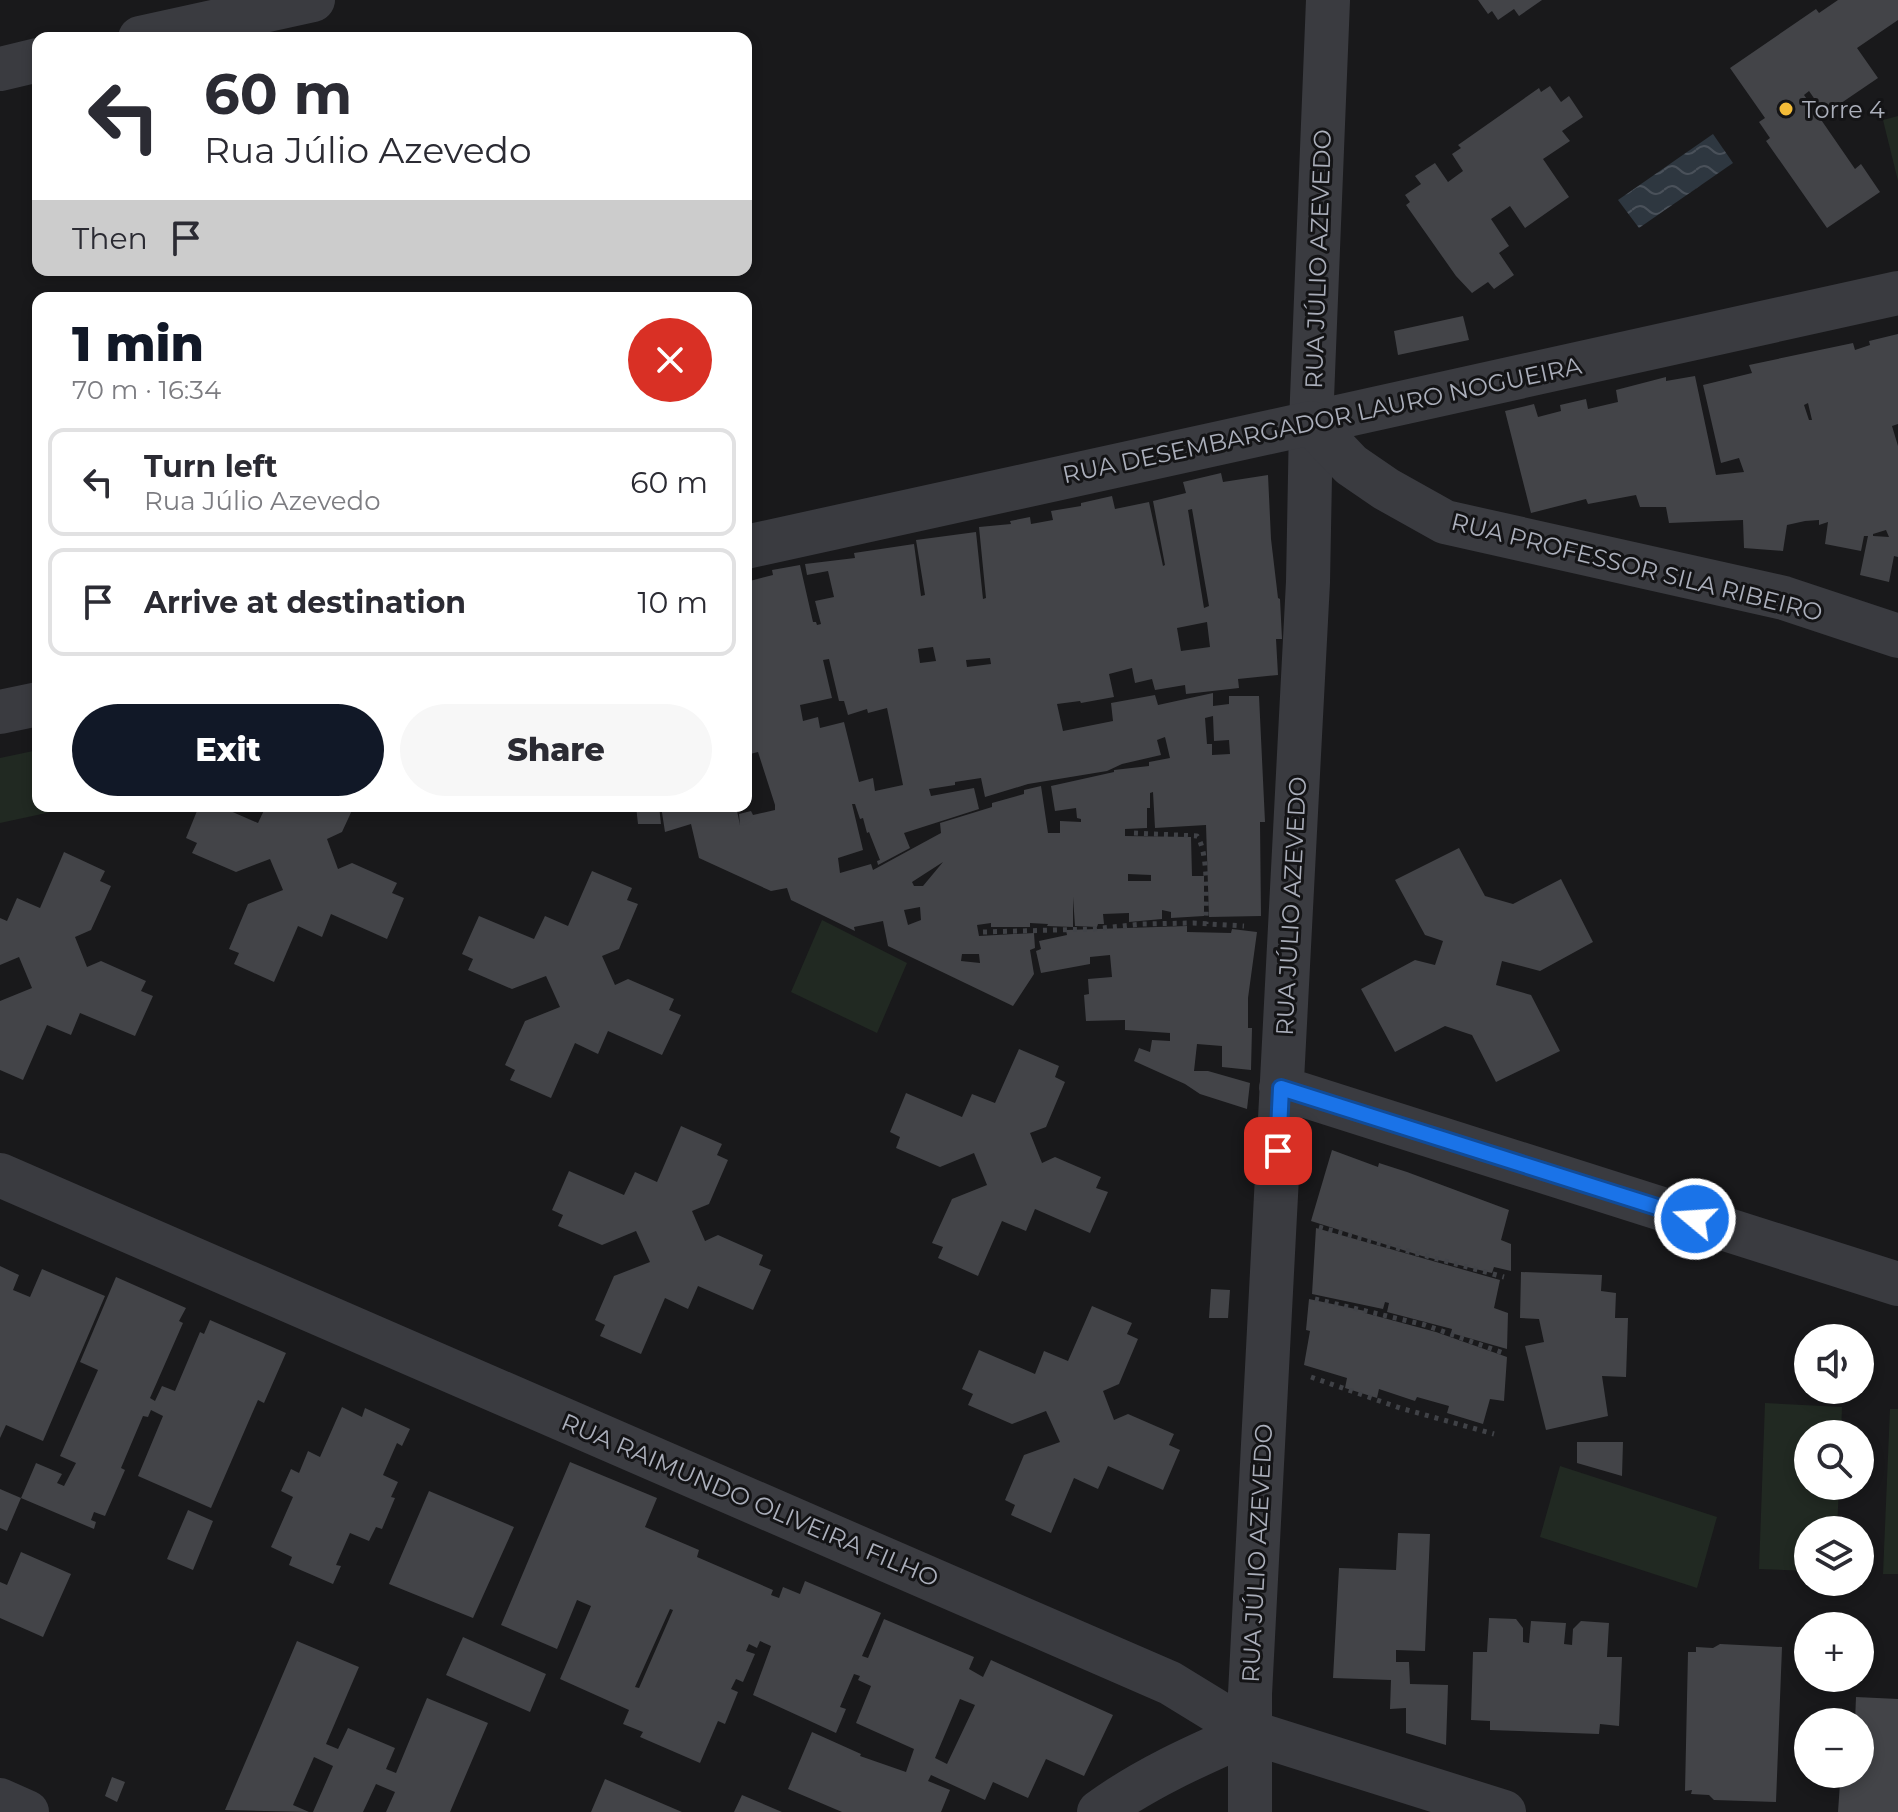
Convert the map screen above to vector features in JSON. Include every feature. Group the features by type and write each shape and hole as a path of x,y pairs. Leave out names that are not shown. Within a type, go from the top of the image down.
{"street":[{"path":"167,32 313,0"},
{"name":"RUA JÚLIO AZEVEDO","path":"1250,1812 1251,1654 1308,582 1311,423 1328,0"},
{"path":"0,69 32,61"},
{"name":"RUA DESEMBARGADOR LAURO NOGUEIRA","path":"752,546 1898,293"},
{"name":"RUA PROFESSOR SILA RIBEIRO","path":"1311,423 1351,465 1445,522 1784,598 1898,636"},
{"path":"0,712 32,705"},
{"path":"1281,1088 1898,1284"},
{"name":"RUA RAIMUNDO OLIVEIRA FILHO","path":"0,1175 1170,1683 1250,1732 1504,1812"},
{"path":"1099,1812 1120,1796 1182,1762 1250,1732"},
{"path":"0,1800 27,1812"}],"path":[{"path":"1134,833 1197,836 1201,841 1206,883 1206,924"},
{"path":"983,932 1093,929 1142,924 1206,924 1289,930"},
{"path":"1306,1224 1504,1277"},
{"path":"1303,1296 1425,1325 1506,1354"},
{"path":"1298,1373 1400,1408 1494,1434"}],"shaded area":[{"path":"1898,116 1898,181 1883,120"},
{"path":"32,751 32,812 51,812 0,823 0,758"},
{"path":"822,920 907,963 877,1033 791,992"},
{"path":"1765,1403 1842,1407 1842,1420 1794,1420 1794,1500 1838,1500 1838,1516 1794,1516 1794,1570 1759,1569"},
{"path":"1890,1409 1898,1409 1898,1574 1883,1574"},
{"path":"1560,1466 1717,1517 1697,1588 1540,1537"}],"water":[{"path":"1713,134 1733,163 1639,228 1618,200"}],"building":[{"path":"1478,0 1542,0 1519,16 1514,9 1498,20 1492,11 1488,14"},
{"name":"Torre 4","path":"1838,0 1898,0 1898,20 1857,48 1878,78 1825,114 1809,91 1804,95 1855,169 1861,164 1880,192 1827,228 1766,141 1770,138 1759,122 1765,118 1730,68 1816,9 1819,13"},
{"path":"1550,86 1561,102 1569,96 1583,117 1562,131 1570,141 1543,159 1569,197 1525,228 1510,206 1491,219 1509,246 1499,253 1514,275 1494,289 1488,282 1472,293 1456,276 1406,205 1410,202 1405,195 1421,184 1415,176 1435,163 1448,182 1463,171 1452,154 1461,148 1458,145 1539,88 1541,92"},
{"path":"1463,316 1469,340 1398,355 1394,331"},
{"path":"1898,334 1898,424 1892,426 1898,446 1898,557 1894,556 1889,582 1860,575 1868,536 1864,536 1861,551 1825,544 1828,522 1819,525 1819,520 1787,525 1783,551 1744,548 1743,520 1669,523 1666,507 1640,507 1636,495 1588,504 1586,499 1531,513 1505,411 1534,404 1538,417 1561,411 1560,405 1586,399 1588,409 1618,402 1616,390 1666,377 1666,381 1695,376 1716,475 1744,472 1739,458 1721,463 1703,385 1752,373 1749,365 1853,343 1855,350 1870,345 1869,341","holes":["1808,403 1812,420 1809,420 1804,405","1886,530 1889,537 1873,536 1873,534"]},
{"path":"1221,473 1223,482 1268,475 1271,539 1282,639 1276,639 1278,675 1238,679 1239,688 1186,694 1185,685 1155,690 1152,679 1135,683 1132,668 1109,674 1114,697 1057,704 1063,731 1113,721 1111,703 1155,695 1158,705 1213,693 1213,706 1229,704 1229,696 1259,696 1265,822 1260,822 1261,916 1209,917 1206,825 1155,828 1153,792 1150,793 1147,828 1125,829 1125,836 1191,837 1192,876 1204,876 1204,916 1171,918 1171,912 1162,910 1162,919 1129,922 1129,913 1103,914 1104,924 1097,927 1075,926 1073,897 1073,927 1030,923 1030,927 991,927 991,923 977,925 979,936 1034,933 1035,948 1030,950 1034,974 1013,1006 888,946 883,921 854,927 855,931 791,900 787,888 771,891 699,858 691,824 665,832 662,812 737,812 740,825 739,814 752,812 753,815 775,810 758,752 752,754 752,580 773,575 772,570 800,565 813,622 817,625 821,624 815,601 834,597 828,571 807,575 805,564 855,558 854,553 914,544 921,596 925,595 916,540 976,532 983,599 986,598 979,527 1011,524 1010,521 1030,517 1031,524 1053,520 1051,511 1112,496 1115,509 1149,502 1163,566 1153,501 1186,493 1183,482","holes":["1192,509 1209,606 1204,608 1188,510","1207,622 1210,647 1181,651 1177,628","933,647 936,661 920,663 918,649","990,658 991,664 967,667 966,660","829,659 839,701 844,701 848,715 867,709 868,713 887,708 903,785 875,791 873,778 859,782 844,722 820,728 818,717 803,721 800,705 832,698 823,660","1213,716 1214,741 1229,740 1230,754 1212,755 1212,744 1207,744 1205,718","1165,737 1170,758 1149,762 1149,766 1114,770 1051,786 1055,811 1076,808 1077,818 1081,819 1081,822 1060,821 1060,833 1048,833 1041,786 992,803 992,807 940,823 941,833 873,870 871,864 840,873 838,858 863,850 852,804 855,804 869,832 880,860 877,861 878,865 910,848 904,833 979,809 974,788 931,796 929,789 981,778 985,797 1028,784 1107,771 1122,764 1161,755 1157,740","943,862 923,886 914,886 912,882","1128,874 1151,875 1151,881 1128,881","920,907 921,920 908,925 904,910","962,954 979,954 980,963 961,961"]},
{"path":"197,812 233,812 258,823 263,812 351,812 342,832 327,839 338,869 352,863 397,883 392,893 404,898 387,939 331,914 322,937 298,926 274,982 234,964 239,953 229,949 248,904 283,890 270,859 236,872 192,853 197,843 186,838"},
{"path":"637,812 660,812 661,824 638,824"},
{"path":"1459,848 1485,896 1513,904 1561,879 1593,942 1540,971 1502,961 1496,985 1531,995 1560,1051 1496,1082 1472,1035 1445,1026 1395,1052 1361,989 1415,960 1435,965 1443,941 1425,935 1395,880"},
{"path":"64,852 105,871 100,881 111,886 91,930 75,937 87,967 101,961 146,981 141,991 153,996 135,1036 80,1013 71,1035 47,1025 23,1080 0,1070 0,1001 32,988 19,957 0,965 0,918 7,921 17,898 40,908"},
{"path":"592,871 632,888 627,900 638,904 619,949 602,956 615,985 628,979 674,999 669,1010 681,1015 662,1055 608,1031 598,1054 575,1043 551,1098 510,1080 515,1070 505,1065 525,1021 560,1007 546,976 512,989 468,970 473,959 462,954 479,916 534,939 545,916 568,926"},
{"path":"1187,926 1187,932 1231,933 1232,929 1257,932 1248,998 1248,1028 1252,1028 1251,1070 1222,1067 1222,1046 1197,1044 1194,1071 1208,1071 1250,1083 1247,1109 1200,1094 1134,1061 1139,1048 1150,1052 1152,1040 1170,1041 1170,1033 1125,1030 1125,1020 1086,1021 1084,995 1089,994 1088,979 1112,977 1110,955 1090,957 1090,964 1041,973 1036,951 1041,949 1039,941 1067,935 1066,930"},
{"path":"1019,1049 1059,1066 1055,1077 1065,1082 1046,1127 1030,1133 1042,1163 1055,1157 1101,1177 1096,1188 1108,1192 1090,1233 1035,1209 1026,1231 1002,1221 978,1276 938,1258 943,1247 932,1243 952,1199 987,1185 974,1153 940,1167 896,1148 900,1137 890,1132 906,1093 962,1117 972,1094 995,1103"},
{"path":"681,1126 722,1144 717,1155 728,1160 709,1204 692,1211 705,1241 718,1235 763,1255 759,1265 771,1270 753,1310 698,1286 688,1309 665,1298 641,1354 600,1336 605,1325 595,1320 614,1276 650,1262 636,1231 602,1245 558,1226 563,1215 552,1210 569,1171 624,1195 635,1172 657,1182"},
{"path":"1332,1150 1378,1167 1379,1163 1407,1172 1509,1210 1501,1240 1511,1244 1511,1271 1494,1267 1492,1273 1422,1256 1311,1221"},
{"path":"1316,1228 1500,1280 1494,1308 1508,1313 1507,1349 1451,1333 1452,1329 1387,1312 1389,1303 1385,1302 1383,1309 1312,1294"},
{"path":"0,1266 19,1275 13,1290 30,1297 42,1269 105,1296 43,1441 6,1425 0,1438"},
{"path":"1521,1272 1602,1275 1601,1291 1616,1293 1615,1318 1628,1318 1626,1377 1602,1376 1608,1416 1546,1430 1525,1346 1544,1342 1539,1319 1520,1318"},
{"path":"116,1277 186,1308 179,1321 183,1323 150,1398 155,1401 162,1386 175,1391 200,1332 204,1334 210,1320 286,1353 264,1403 258,1400 211,1508 138,1476 163,1416 151,1410 148,1417 143,1416 105,1516 94,1512 91,1520 96,1522 94,1529 21,1498 36,1463 62,1474 57,1483 64,1486 76,1463 60,1456 98,1370 80,1362"},
{"path":"1211,1289 1230,1290 1228,1318 1209,1318"},
{"path":"1309,1299 1365,1311 1507,1357 1504,1401 1490,1399 1483,1424 1447,1413 1449,1406 1417,1397 1415,1401 1379,1389 1377,1398 1345,1388 1347,1378 1304,1365 1310,1331 1306,1330"},
{"path":"1092,1306 1132,1323 1127,1334 1138,1339 1119,1384 1103,1391 1114,1420 1128,1414 1174,1434 1169,1445 1180,1450 1163,1490 1108,1466 1098,1489 1074,1478 1051,1533 1011,1515 1015,1505 1005,1500 1024,1455 1060,1442 1046,1411 1012,1424 968,1405 973,1394 962,1389 979,1350 1035,1374 1044,1351 1068,1361"},
{"path":"342,1407 362,1417 365,1408 410,1429 402,1446 397,1443 383,1475 398,1482 382,1529 376,1527 369,1541 350,1533 336,1565 341,1566 333,1584 289,1565 292,1557 271,1547 293,1497 281,1491 291,1469 299,1473 308,1451 320,1457"},
{"path":"1577,1442 1623,1442 1622,1476 1577,1463"},
{"path":"570,1462 657,1498 645,1527 699,1550 697,1557 773,1590 771,1595 779,1598 783,1587 800,1594 805,1581 881,1613 862,1656 868,1658 884,1619 974,1657 969,1669 983,1677 991,1660 1113,1715 1084,1776 1046,1759 1028,1798 993,1782 985,1800 931,1775 928,1781 950,1790 941,1812 842,1812 788,1789 812,1732 860,1756 906,1772 914,1749 856,1723 871,1686 858,1680 860,1676 854,1674 840,1707 846,1709 836,1733 753,1695 771,1646 760,1641 757,1648 749,1644 746,1651 755,1654 743,1682 736,1679 731,1689 738,1692 725,1724 718,1721 700,1763 640,1737 643,1732 623,1724 629,1710 560,1679 591,1606 577,1600 557,1649 501,1625","holes":["670,1609 673,1610 639,1688 635,1687","960,1699 975,1705 947,1764 935,1758"]},
{"path":"0,1489 21,1498 7,1531 0,1528"},
{"path":"429,1491 514,1527 473,1618 389,1584"},
{"path":"188,1510 213,1521 193,1570 167,1559"},
{"path":"1398,1533 1430,1534 1425,1651 1396,1650 1396,1662 1409,1662 1410,1684 1448,1685 1446,1745 1406,1733 1406,1708 1390,1709 1391,1680 1333,1678 1339,1568 1396,1570"},
{"path":"21,1552 71,1574 43,1637 0,1618 0,1582 7,1585"},
{"path":"1489,1618 1516,1619 1523,1628 1523,1642 1529,1643 1531,1621 1566,1623 1564,1644 1572,1645 1573,1629 1581,1621 1609,1623 1607,1657 1622,1657 1619,1726 1600,1724 1599,1734 1490,1730 1490,1721 1471,1720 1473,1652 1487,1652"},
{"path":"463,1637 546,1674 530,1712 446,1675"},
{"path":"297,1641 359,1667 326,1744 338,1749 348,1728 395,1748 386,1769 396,1773 427,1698 488,1723 450,1812 386,1812 395,1792 376,1784 363,1812 313,1812 333,1766 314,1757 293,1805 309,1812 225,1810"},
{"path":"1720,1644 1782,1647 1776,1802 1714,1800 1709,1795 1685,1791 1688,1652 1696,1652 1696,1647 1713,1648"},
{"path":"1856,1697 1898,1699 1898,1812 1838,1812 1840,1788 1874,1788 1874,1708 1856,1708"},
{"path":"112,1777 125,1782 117,1802 105,1796"},
{"path":"605,1779 682,1812 591,1812"},
{"path":"742,1795 782,1812 734,1812"}],"place":[{"name":"Torre 4","path":"1786,109"}],"route":[{"path":"1278,1151 1281,1088 1695,1219"}]}
